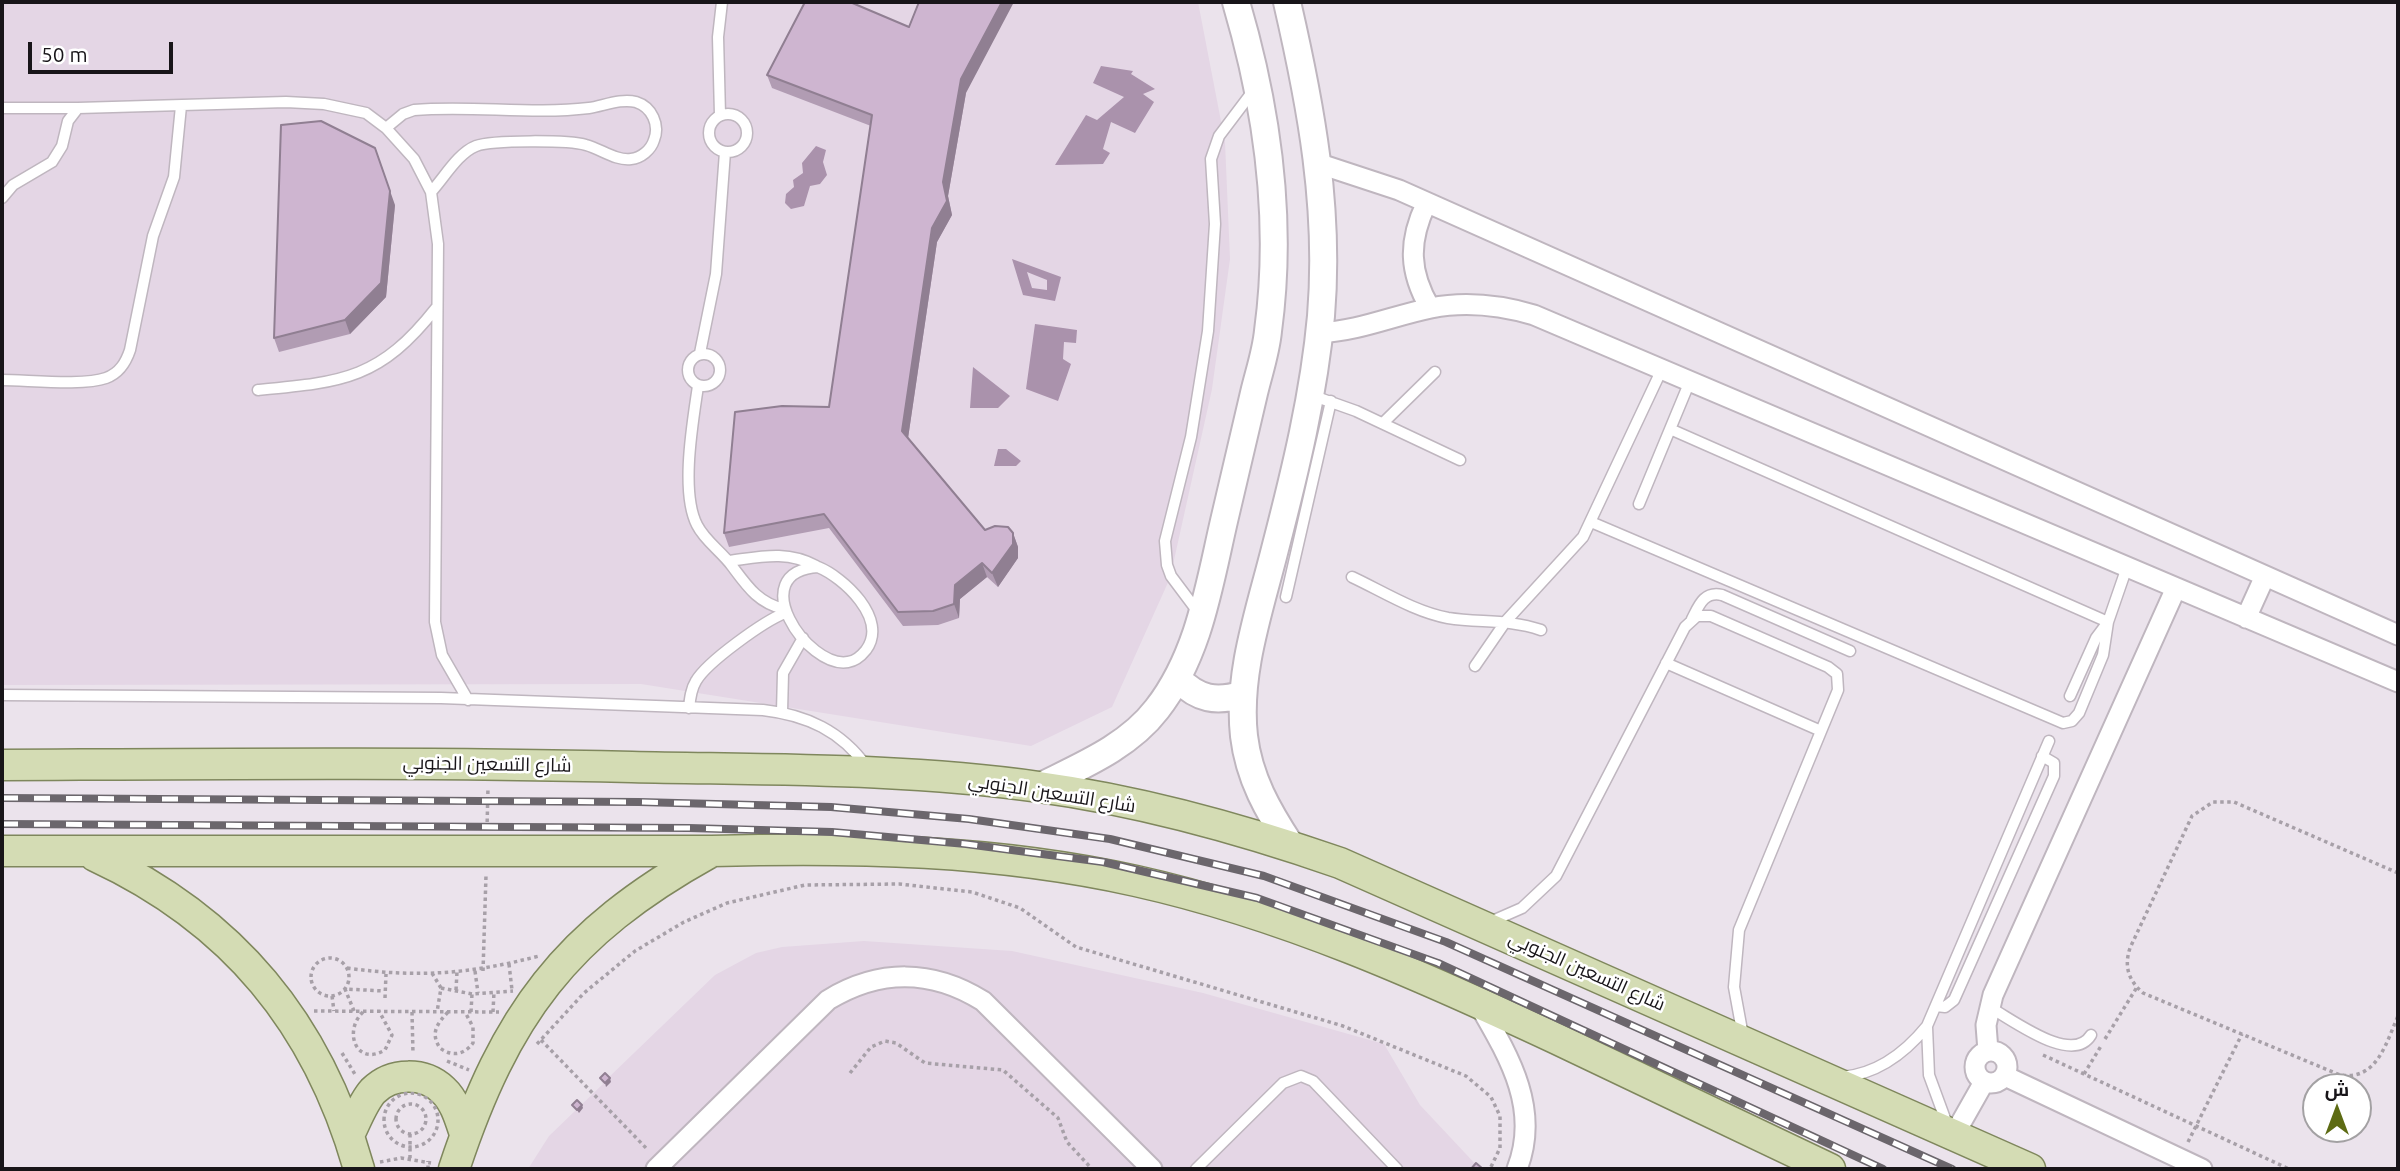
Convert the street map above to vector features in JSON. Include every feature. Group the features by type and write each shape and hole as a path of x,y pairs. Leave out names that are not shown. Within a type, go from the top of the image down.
{"main road":[{"name":"شارع التسعين الجنوبي","path":"2,765 431,763 871,772 1039,787 1180,814 1340,863 2030,1169"},
{"path":"4,855 825,848 937,852 1012,860 1123,878 1196,896 1316,933 1478,1002 1830,1169"},
{"path":"439,1165 465,1134 513,1006 607,919 657,882 712,851"},
{"path":"89,853 146,882 200,918 254,970 288,1012 333,1092 349,1135 365,1167"},
{"path":"349,1135 373,1092 389,1080 408,1076 428,1079 444,1090 455,1107 465,1134"}],"street":[{"path":"1039,787 1096,759 1129,737 1156,710 1178,679 1202,617 1268,332 1272,222 1269,167 1257,85 1236,2"},
{"path":"1287,2 1320,164 1323,222 1319,333 1321,398 1250,654 1243,694 1244,735 1250,768 1263,803 1291,846"},
{"path":"1320,164 1373,179 2398,635"},
{"path":"1426,204 1416,225 1412,257 1419,289 1430,309"},
{"path":"1319,333 1367,328 1430,309 1472,304 1534,315 2398,682"},
{"path":"2246,618 2265,576"},
{"path":"1988,1051 1989,1006 2176,588"},
{"path":"1178,679 1191,692 1207,699 1226,700 1243,694"},
{"path":"659,1166 828,1000 878,978 914,976 950,984 983,1001 1152,1169"},
{"path":"1478,1002 1524,1096 1527,1135 1517,1169"},
{"path":"1988,1051 1995,1051 2005,1058 2008,1070 2005,1076 1996,1083 1984,1082 1976,1074 1975,1062 1988,1051"},
{"path":"2005,1076 2202,1169"},
{"path":"1954,1135 1984,1082"}],"lane":[{"path":"720,116 719,15 722,2"},
{"path":"719,15 730,2"},
{"path":"1202,617 1171,576 1167,565 1166,541 1191,437 1208,331 1215,224 1213,151 1219,136 1257,85"},
{"path":"386,128 403,114 414,110 586,108 622,101 635,102 647,108 654,119 657,132 653,144 645,154 632,159 619,159 584,144 566,142 486,144 469,150 431,192"},
{"path":"2,107 78,108 286,102 324,104 366,113 386,128 414,159 431,192 438,244 435,622 442,655 468,700"},
{"path":"2,380 97,380 115,374 122,367 130,350 153,236 174,177 181,106"},
{"path":"3,192 52,162 62,146 68,121 78,108"},
{"path":"732,114 743,120 748,131 745,143 737,151 724,152 714,146 709,135 711,124 720,116 732,114"},
{"path":"724,152 716,274 700,353 688,364 688,373 698,386 693,423 691,509 704,536 729,561 752,592 765,603 785,611"},
{"path":"258,390 324,384 351,377 376,366 398,350 436,307"},
{"path":"698,386 715,382 720,367 716,359 700,353"},
{"path":"1475,666 1506,621 1573,551 1591,522 1662,369"},
{"path":"1382,423 1435,372"},
{"path":"1639,504 1690,381"},
{"path":"1286,597 1321,398 1460,460"},
{"path":"1670,429 2108,622"},
{"path":"1591,522 2058,723 2068,723 2079,713 2103,655 2108,622 2127,567"},
{"path":"729,561 788,555 832,572 853,592 868,616 872,632 869,645 861,656 848,662 822,654 803,638 785,611 782,594 786,582 805,568 818,567"},
{"path":"1352,577 1432,614 1469,620 1506,621 1541,630"},
{"path":"1482,925 1522,908 1556,876 1703,598 1722,595 1850,652"},
{"path":"689,708 692,690 702,673 763,624 785,611"},
{"path":"1692,619 1710,616 1833,670 1839,684 1739,930 1734,988 1744,1040"},
{"path":"2070,696 2096,638 2108,622"},
{"path":"782,712 783,673 803,638"},
{"path":"1667,663 1821,731"},
{"path":"2,695 468,700 782,712 800,716 838,736 856,751 871,772"},
{"path":"1829,1078 1848,1076 1884,1064 1901,1054 1927,1027 2049,741"},
{"path":"1936,1006 1945,1007 1954,1000 2054,776 2054,763 2042,756"},
{"path":"1989,1006 2065,1047 2083,1044 2091,1035"},
{"path":"1927,1027 1926,1059 1931,1083 1938,1106 1954,1135"},
{"path":"1196,1169 1283,1083 1301,1076 1313,1081 1397,1169"}],"path":[{"path":"2398,873 2234,802 2220,800 2205,805 2192,816 2130,948 2127,965 2137,988 2340,1075 2357,1076 2378,1060 2398,1016"},
{"path":"347,968 349,983 345,989 332,996 318,992 312,979 316,965 329,959 336,959 347,968 386,974 432,973 475,971 547,954"},
{"path":"509,964 513,1006"},
{"path":"471,1012 475,993 475,971"},
{"path":"456,990 457,972"},
{"path":"432,973 441,988 437,1012"},
{"path":"385,998 386,974"},
{"path":"441,988 475,993 494,992 513,1006 659,1166"},
{"path":"2084,1074 2137,988"},
{"path":"345,989 384,991"},
{"path":"345,989 354,1011"},
{"path":"494,992 513,1006"},
{"path":"332,996 334,1011"},
{"path":"288,1012 471,1012 513,1006"},
{"path":"364,1011 355,1021 353,1042 360,1052 371,1056 384,1050 391,1035 379,1011"},
{"path":"412,1012 413,1054"},
{"path":"448,1012 434,1034 440,1048 454,1055 462,1053 473,1043 473,1027 465,1012"},
{"path":"2192,1133 2242,1034"},
{"path":"850,1073 871,1047 885,1041 896,1043 925,1063 1003,1070 1058,1118 1067,1142 1092,1169"},
{"path":"2042,1055 2289,1169"},
{"path":"412,1094 428,1099 438,1121 426,1142 410,1147 390,1138 384,1118 390,1103 412,1094"},
{"path":"411,1105 422,1110 426,1120 421,1130 410,1134 399,1129 396,1118 401,1108 411,1105"},
{"path":"384,1118 396,1118"},
{"path":"426,1120 438,1121"},
{"path":"410,1134 410,1158"},
{"path":"365,1167 410,1158 439,1165"},
{"path":"428,1169 439,1165"}],"shaded area":[{"path":"2,2 1198,2 1225,142 1230,259 1212,389 1170,578 1112,707 1031,746 641,684 2,685"},
{"path":"1101,66 1133,71 1131,74 1155,89 1143,94 1154,102 1135,133 1111,122 1103,149 1110,153 1103,164 1055,165 1086,115 1097,120 1124,97 1093,83"},
{"path":"816,146 826,150 823,162 827,175 820,184 810,186 804,206 791,209 785,203 786,194 794,187 793,180 803,173 802,163"},
{"path":"1012,259 1061,277 1055,301 1023,295","holes":["1027,272 1047,280 1047,290 1032,288"]},
{"path":"1035,324 1077,330 1076,343 1064,342 1063,359 1071,364 1058,401 1026,389"},
{"path":"973,367 1010,396 998,408 970,408"},
{"path":"998,449 1006,449 1021,461 1016,466 994,466"},
{"path":"864,941 1012,951 1203,993 1384,1044 1420,1105 1480,1169 528,1169 549,1136 603,1084 601,1081 608,1078 715,975 756,953 782,947"}],"building":[{"path":"805,2 850,2 909,27 919,2 1002,2 961,79 943,182 947,201 932,228 902,431 985,530 995,526 1008,527 1013,533 1013,544 992,573 982,563 955,585 954,604 933,611 898,612 824,514 724,533 735,412 782,406 829,407 872,115 767,75"},
{"path":"321,121 375,148 390,191 381,283 345,320 274,338 281,125"},
{"path":"605,1073 610,1078 605,1083 600,1078"},
{"path":"577,1100 582,1105 577,1110 572,1105"},
{"path":"1476,1163 1483,1169 1471,1169"}],"railway":[{"path":"2,798 639,802 831,807 969,819 1110,839 1264,876 1446,942 1952,1169"},
{"path":"2,824 689,828 832,832 966,844 1103,862 1257,898 1438,963 1883,1169"}]}
